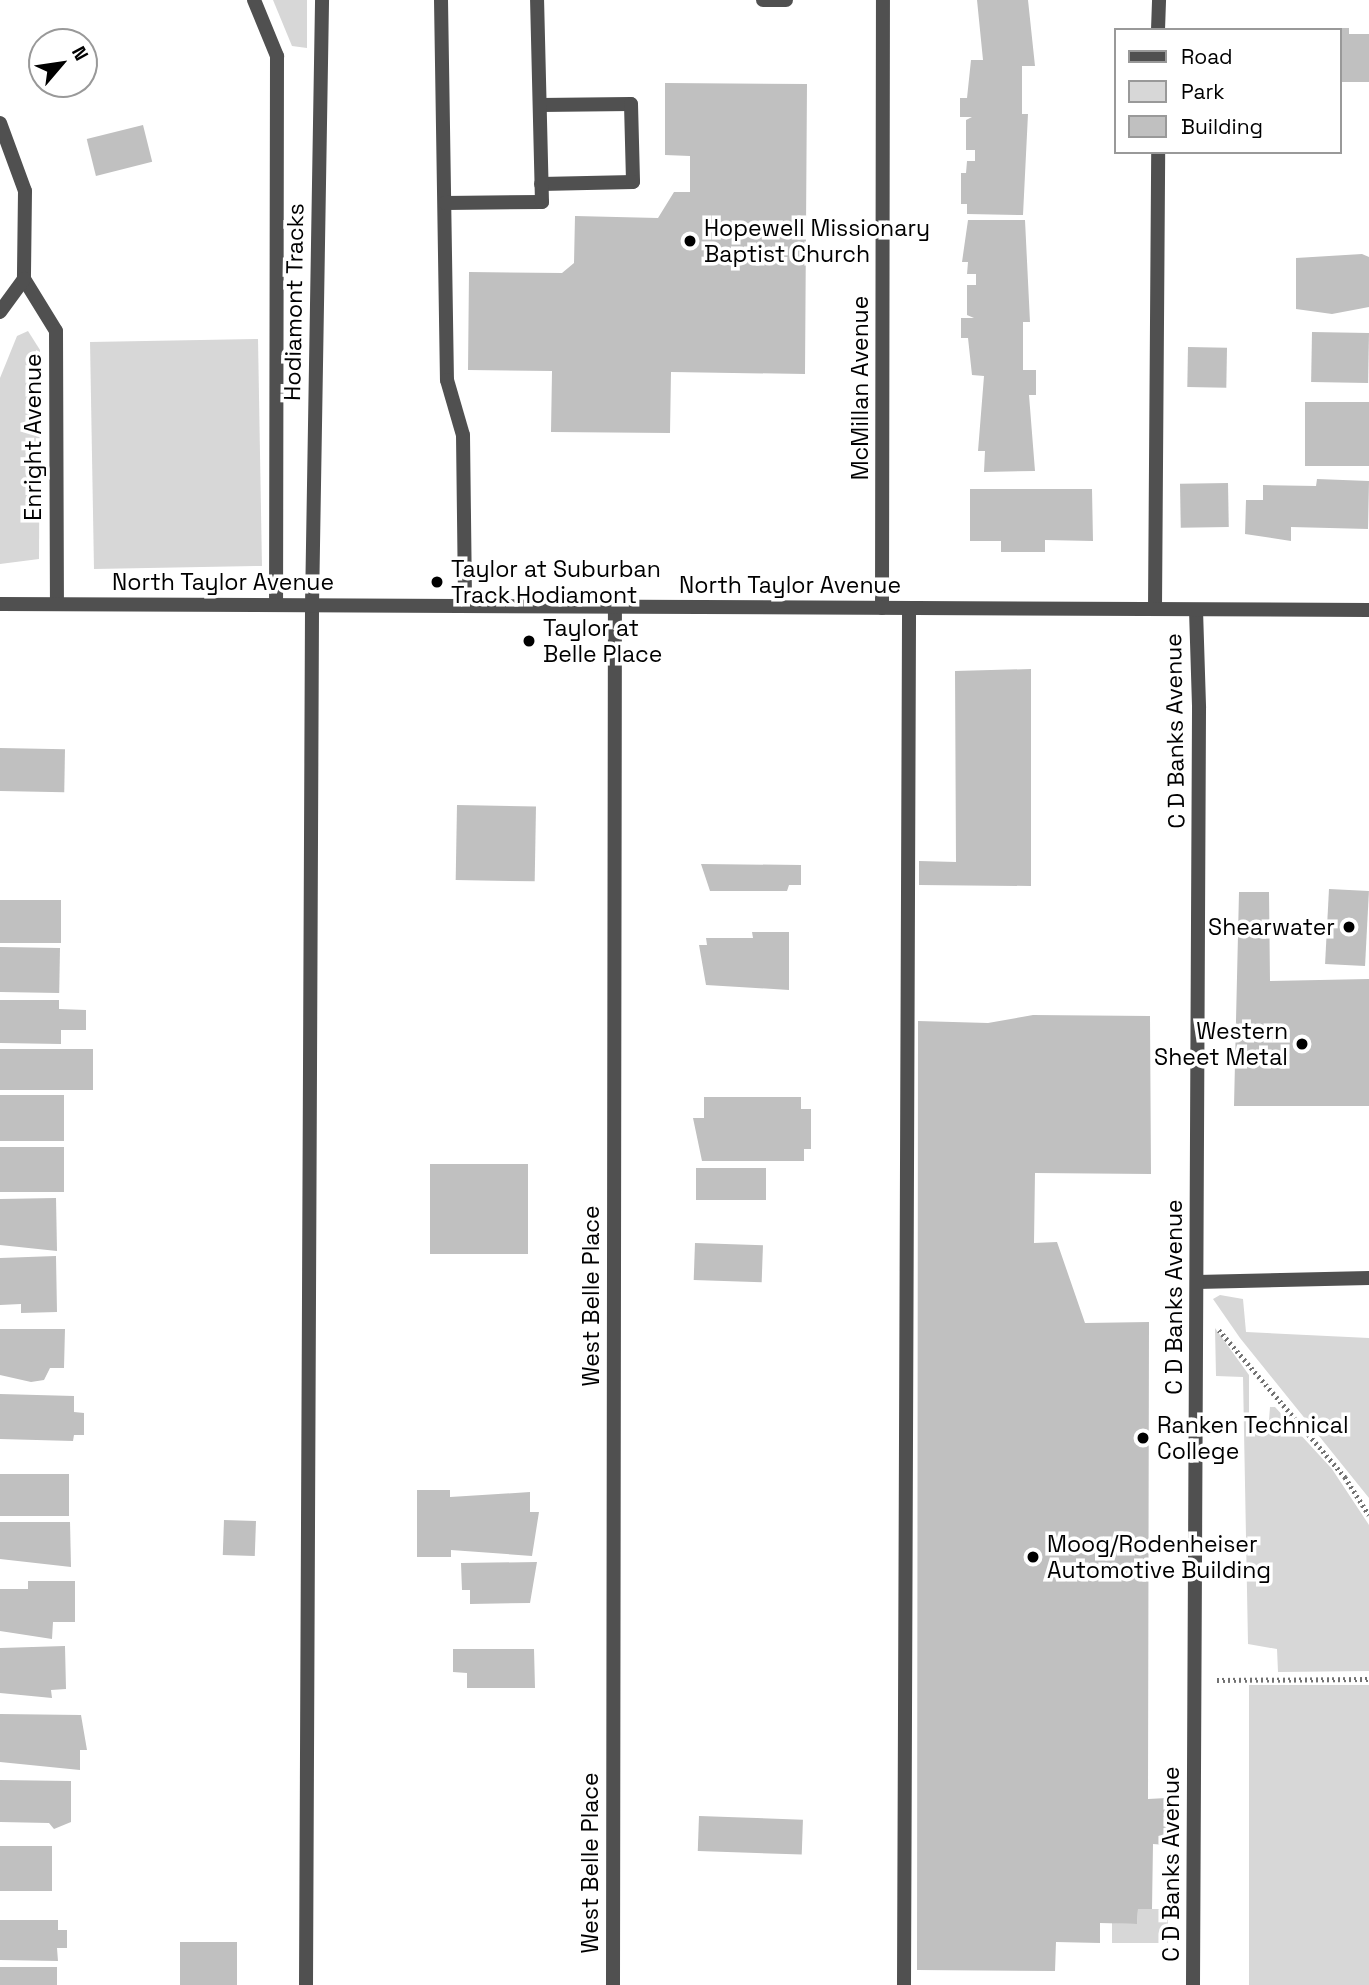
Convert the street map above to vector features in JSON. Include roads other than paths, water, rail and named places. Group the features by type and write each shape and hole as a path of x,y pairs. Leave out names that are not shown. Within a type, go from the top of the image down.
{"street":[{"path":"254,0 277,55 276,606"},
{"name":"Hodiamont Tracks","path":"306,1985 312,606 322,0"},
{"path":"441,0 447,380 463,435 467,489 465,606"},
{"path":"445,203 542,202 537,0"},
{"path":"764,0 786,0"},
{"name":"McMillan Avenue","path":"882,608 883,0"},
{"path":"1158,28 1159,0"},
{"path":"540,105 631,104 633,182 541,184"},
{"path":"0,123 25,191 24,279 0,312"},
{"path":"1154,609 1158,154"},
{"name":"Enright Avenue","path":"24,279 56,331 57,604"},
{"name":"North Taylor Avenue","path":"0,604 1369,610"},
{"name":"West Belle Place","path":"613,1985 615,607"},
{"path":"904,1985 909,608"},
{"name":"C D Banks Avenue","path":"1194,1985 1199,708 1196,610"},
{"path":"1197,1282 1369,1278"}],"place":[{"name":"Hopewell Missionary Baptist Church","path":"690,241"},
{"name":"Taylor at Suburban Track Hodiamont","path":"437,582"},
{"name":"Taylor at Belle Place","path":"529,641"},
{"name":"Shearwater","path":"1349,927"},
{"name":"Western Sheet Metal","path":"1302,1044"},
{"name":"Ranken Technical College","path":"1143,1438"},
{"name":"Moog/Rodenheiser Automotive Building","path":"1033,1557"}]}
